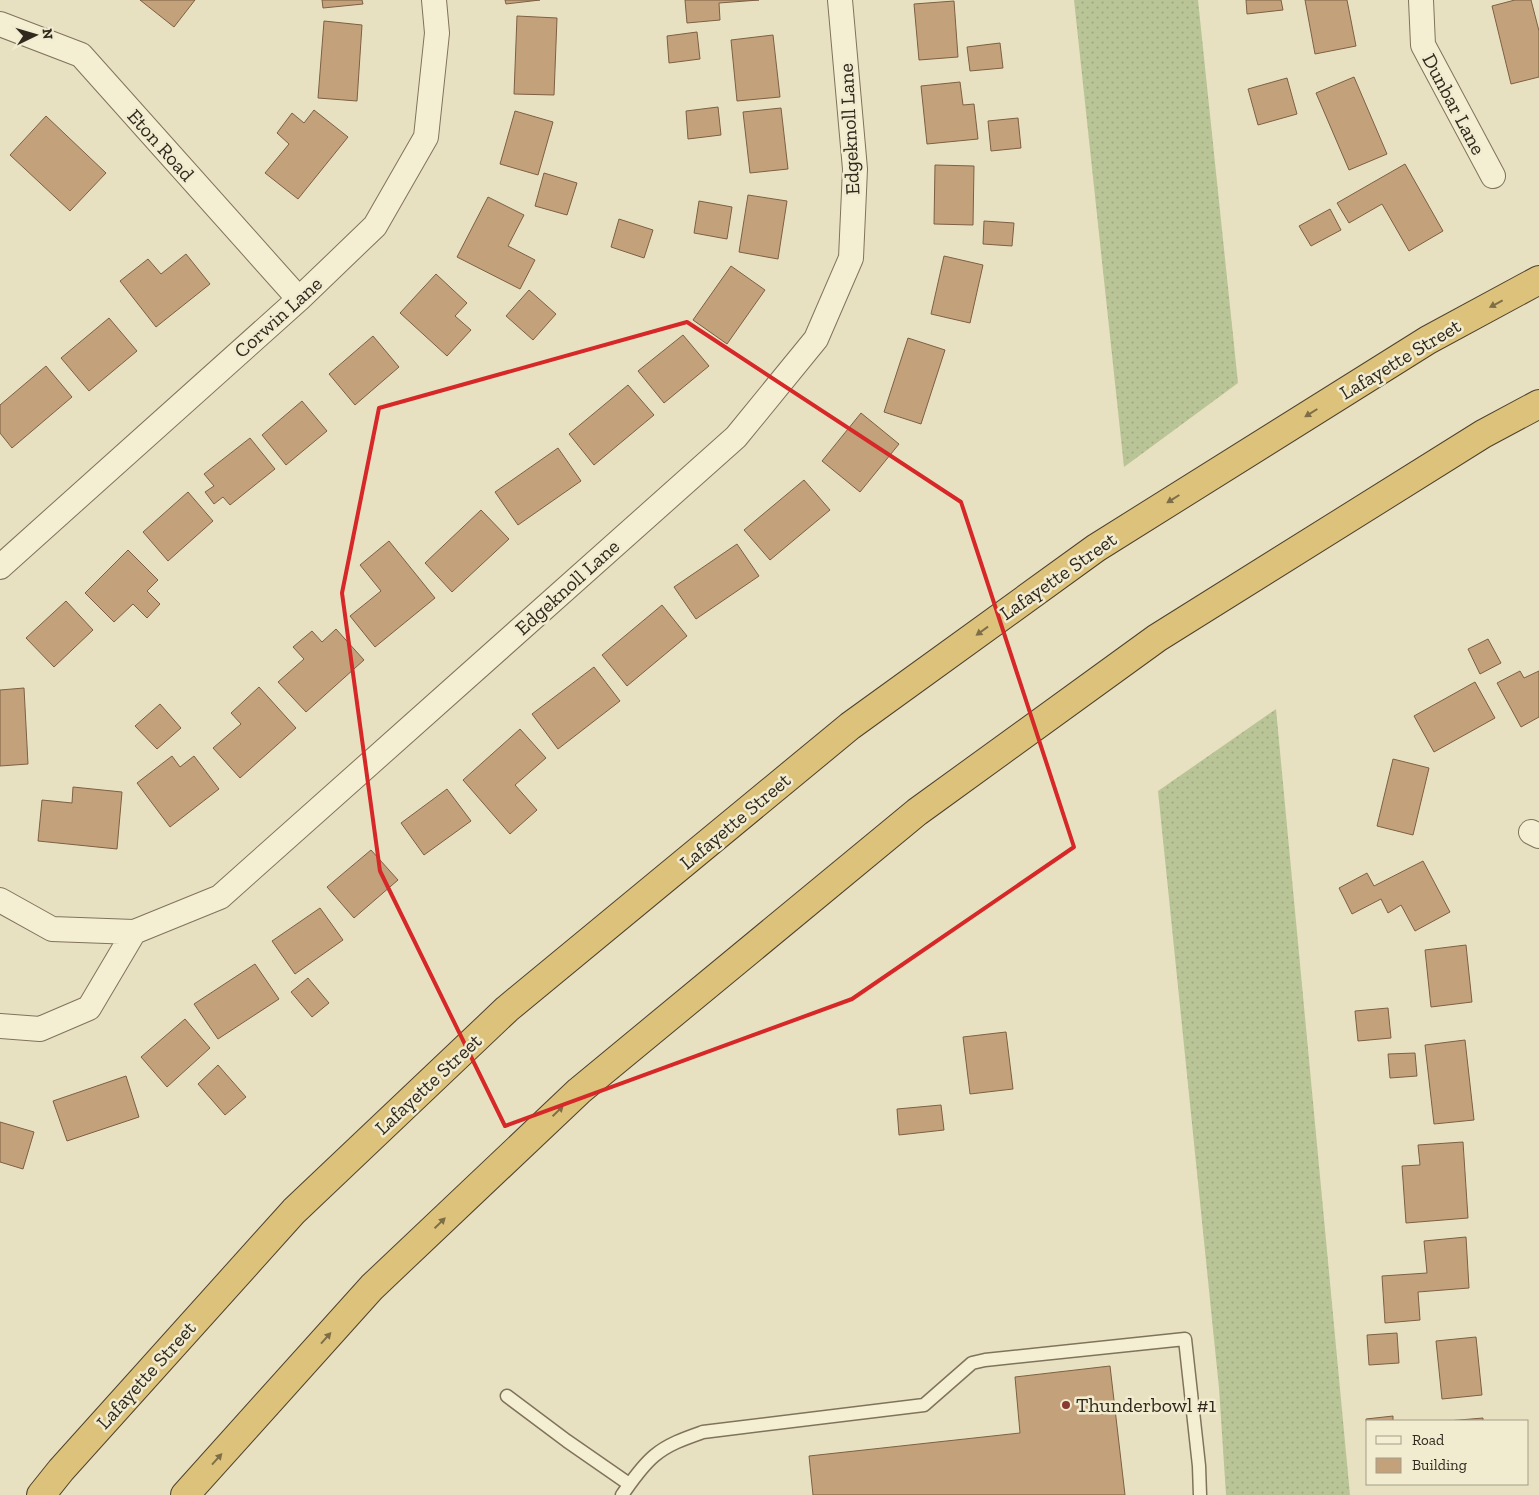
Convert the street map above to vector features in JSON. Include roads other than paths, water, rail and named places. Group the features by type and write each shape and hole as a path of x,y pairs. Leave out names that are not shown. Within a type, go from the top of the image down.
{"highway":[{"name":"Lafayette Street","path":"41,1495 61,1470 301,1204 507,1009 850,726 1096,548 1428,340 1539,280"},
{"path":"184,1495 372,1288 579,1091 917,812 1157,638 1475,440 1539,404"}],"street":[{"name":"Corwin Lane","path":"0,566 300,299 375,226 426,136 437,33 434,0"},
{"name":"Edgeknoll Lane","path":"0,900 52,930 134,932 220,897 736,437 816,339 852,258 856,169 840,0"},
{"name":"Dunbar Lane","path":"1421,0 1423,45 1493,176"},
{"name":"Eton Road","path":"0,24 81,55 300,299"},
{"path":"0,1026 40,1029 89,1008 134,932"}],"lane":[{"path":"507,1396 567,1441 626,1490 655,1455 679,1441 703,1432 924,1405 972,1363 985,1360 1185,1339 1199,1466 1200,1495"}],"place":[{"name":"Thunderbowl #1","path":"1066,1405"}]}
